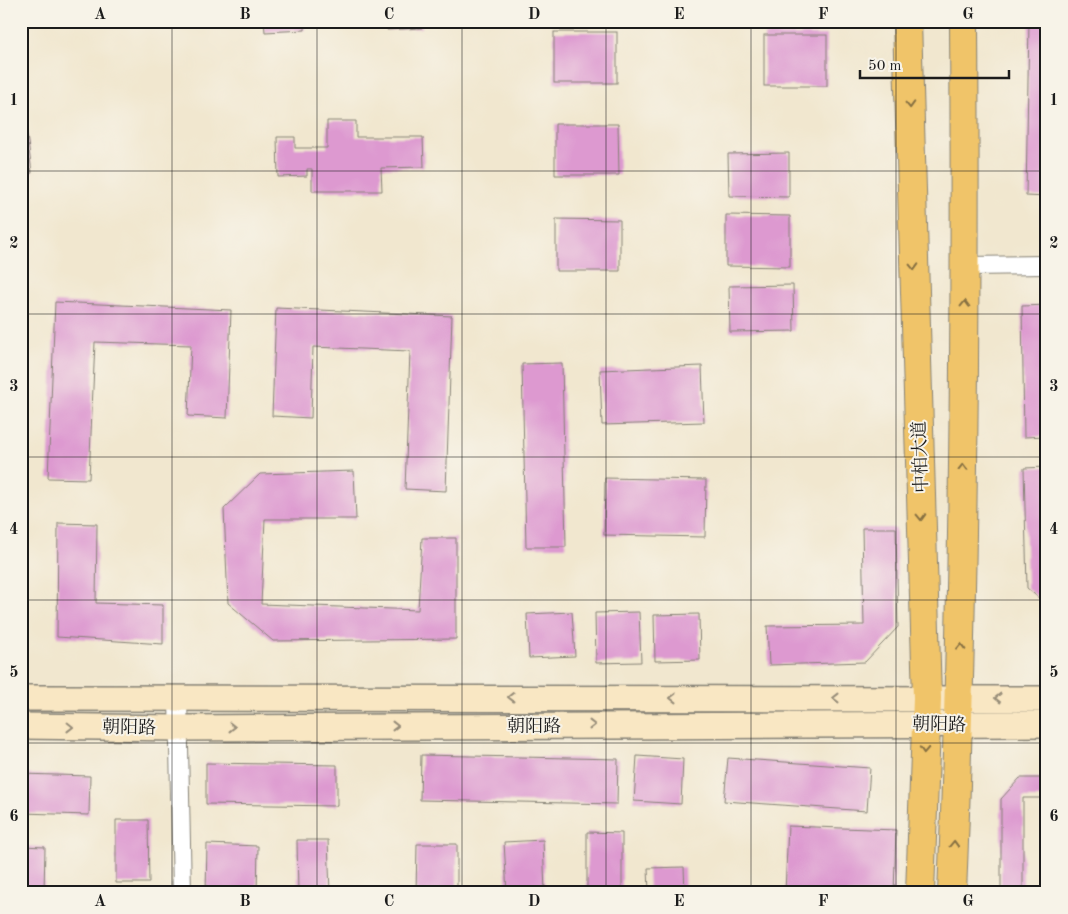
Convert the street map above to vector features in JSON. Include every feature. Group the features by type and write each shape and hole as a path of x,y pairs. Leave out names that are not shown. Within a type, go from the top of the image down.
{"main road":[{"name":"中柏大道","path":"907,21 926,711 920,893"},
{"path":"952,893 960,711 966,266 964,21"},
{"name":"朝阳路","path":"21,698 178,696 926,711 960,711 1047,699"},
{"name":"朝阳路","path":"21,726 178,728 926,711"},
{"name":"朝阳路","path":"960,711 1047,724"}],"street":[{"path":"966,266 1047,264"},
{"path":"178,696 182,893"}],"building":[{"path":"264,21 305,21 305,30 265,32"},
{"path":"387,21 421,21 422,28 387,30"},
{"path":"764,21 827,21 827,24 764,24"},
{"path":"1029,21 1047,21 1047,197 1026,196"},
{"path":"554,32 617,32 617,83 554,83"},
{"path":"764,35 827,35 827,86 764,86"},
{"path":"21,89 32,173 21,174"},
{"path":"327,121 356,121 356,137 423,137 424,167 381,168 382,191 312,191 312,169 307,169 307,176 278,177 277,137 295,137 295,148 327,148"},
{"path":"555,124 618,124 619,175 555,175"},
{"path":"789,153 789,197 729,196 728,154"},
{"path":"726,215 790,216 790,267 726,266"},
{"path":"556,219 620,220 620,271 556,271"},
{"path":"793,285 794,331 730,332 729,286"},
{"path":"55,302 231,310 227,418 188,416 191,345 95,342 89,479 48,478"},
{"path":"1047,305 1047,436 1024,437 1022,306"},
{"path":"276,308 452,316 446,491 405,489 410,351 313,347 311,418 272,416"},
{"path":"562,363 566,547 526,547 522,364"},
{"path":"702,366 704,422 602,425 600,370"},
{"path":"1047,467 1047,605 1027,588 1024,468"},
{"path":"354,471 356,519 265,519 261,604 418,610 422,538 456,538 456,639 273,641 228,603 224,509 260,474"},
{"path":"605,478 706,480 705,537 604,535"},
{"path":"58,523 97,524 96,603 163,605 163,644 57,637"},
{"path":"862,528 896,528 898,627 865,662 769,665 767,626 864,625"},
{"path":"572,612 575,656 529,658 527,614"},
{"path":"639,612 641,662 596,663 595,613"},
{"path":"699,614 700,660 655,661 654,615"},
{"path":"421,755 618,759 617,804 420,800"},
{"path":"637,756 683,759 681,804 634,801"},
{"path":"728,758 870,768 867,811 724,801"},
{"path":"206,763 337,765 337,806 206,804"},
{"path":"21,774 90,776 89,815 21,813"},
{"path":"1020,778 1047,778 1047,798 1023,798 1023,893 1001,893 1001,799"},
{"path":"116,820 148,820 149,883 116,883"},
{"path":"788,826 896,830 894,893 785,893"},
{"path":"587,832 622,833 622,893 587,893"},
{"path":"297,840 328,840 330,893 298,893"},
{"path":"543,840 545,893 507,893 504,842"},
{"path":"207,844 258,846 257,893 206,893"},
{"path":"417,844 457,844 457,893 416,893"},
{"path":"21,846 45,847 44,893 21,893"},
{"path":"684,867 685,893 649,893 648,868"}]}
